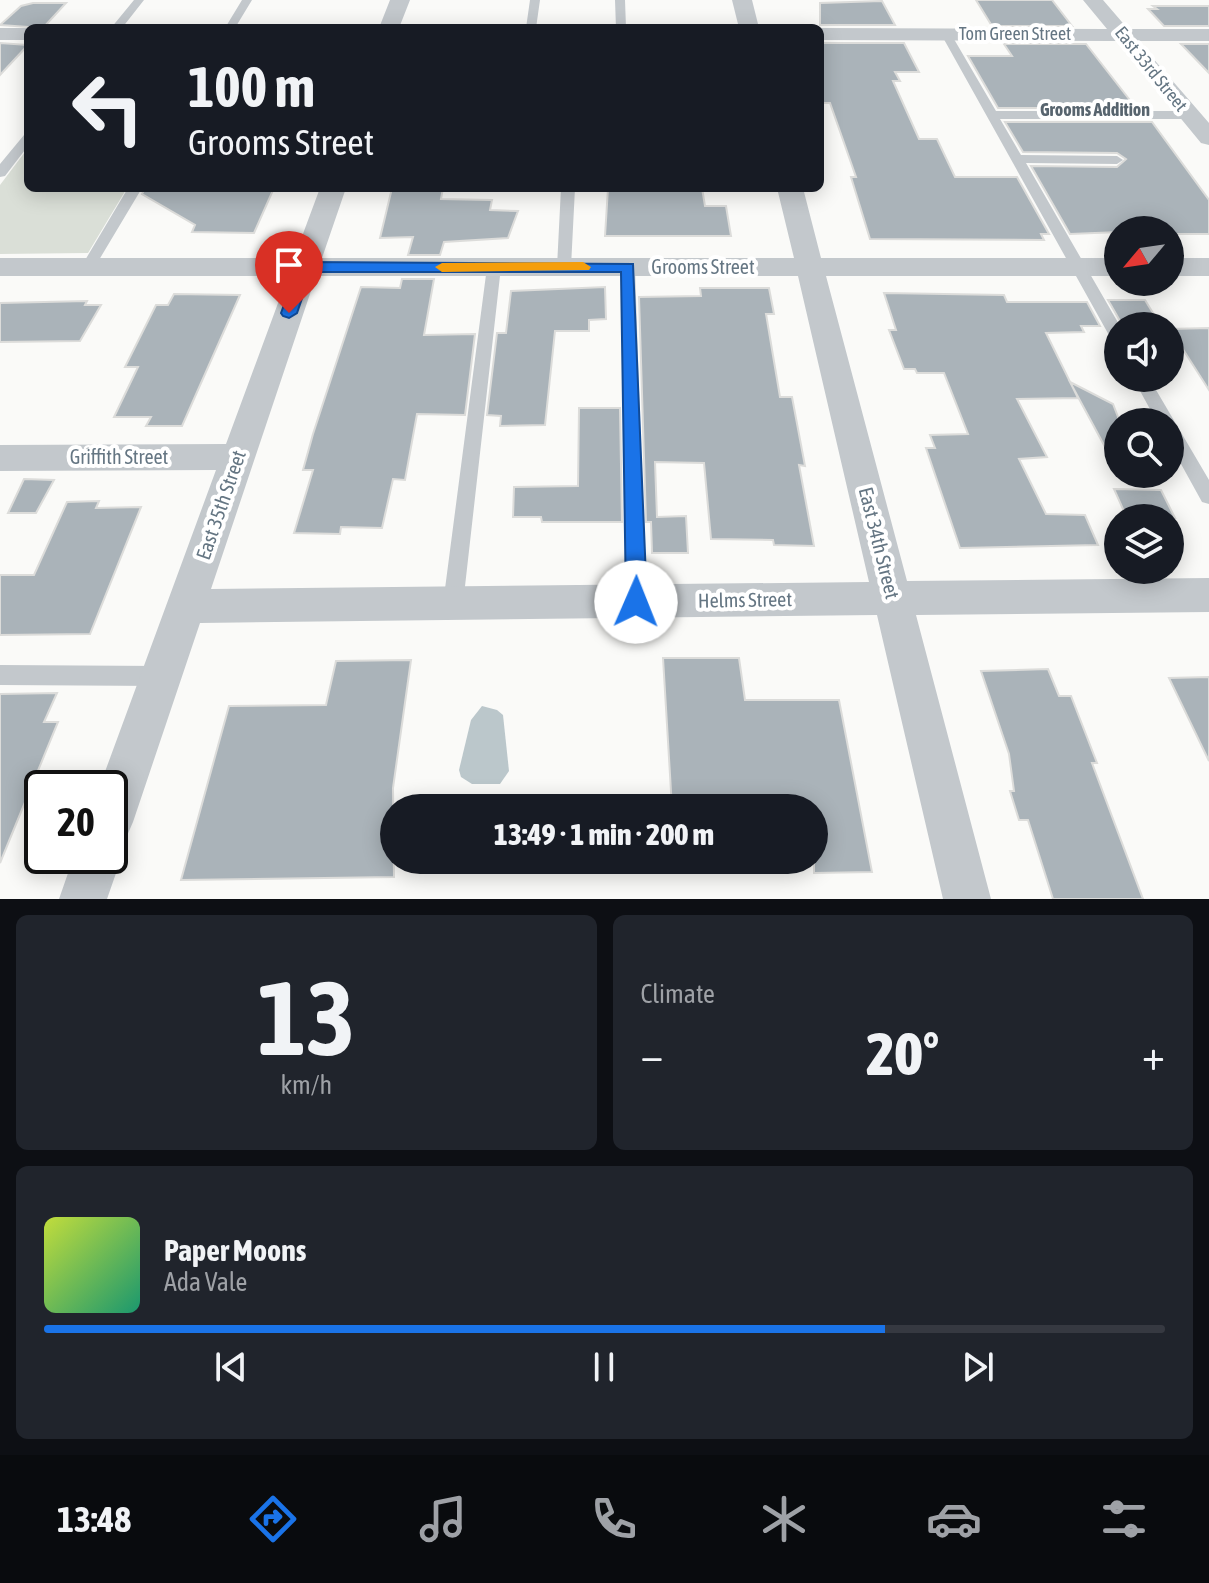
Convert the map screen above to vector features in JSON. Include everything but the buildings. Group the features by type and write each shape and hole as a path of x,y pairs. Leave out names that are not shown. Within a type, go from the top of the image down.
{"street":[{"path":"391,24 400,0"},
{"path":"742,0 748,24"},
{"name":"East 33rd Street","path":"1093,0 1209,138"},
{"path":"0,34 24,34"},
{"name":"Tom Green Street","path":"824,34 1209,35"},
{"name":"East 35th Street","path":"128,770 332,192"},
{"name":"East 34th Street","path":"791,192 967,899"},
{"name":"Grooms Street","path":"0,267 1104,267"},
{"path":"1184,267 1209,267"},
{"name":"Griffith Street","path":"0,458 237,457"},
{"name":"Helms Street","path":"185,606 1209,595"},
{"path":"83,899 92,874"}],"lane":[{"path":"119,24 139,0"},
{"path":"232,24 247,0"},
{"path":"532,24 535,0"},
{"path":"620,0 621,24"},
{"path":"946,34 1104,312"},
{"path":"992,115 1189,115"},
{"path":"0,173 24,143"},
{"path":"1017,159 1117,160"},
{"path":"88,267 133,192"},
{"path":"564,267 568,192"},
{"path":"453,604 494,267"},
{"path":"628,267 636,602"},
{"path":"1184,453 1209,497"},
{"path":"0,675 161,676"}],"shaded area":[{"path":"24,153 24,192 125,192 88,253 0,254 0,185"},
{"path":"482,706 503,715 509,771 500,784 472,784 461,777 459,770 471,720"}],"slow traffic":[{"path":"442,267 583,267"}],"district":[{"name":"Grooms Addition","path":"1095,110"}],"route":[{"path":"289,313 305,267 628,267 638,568 636,602"}]}
